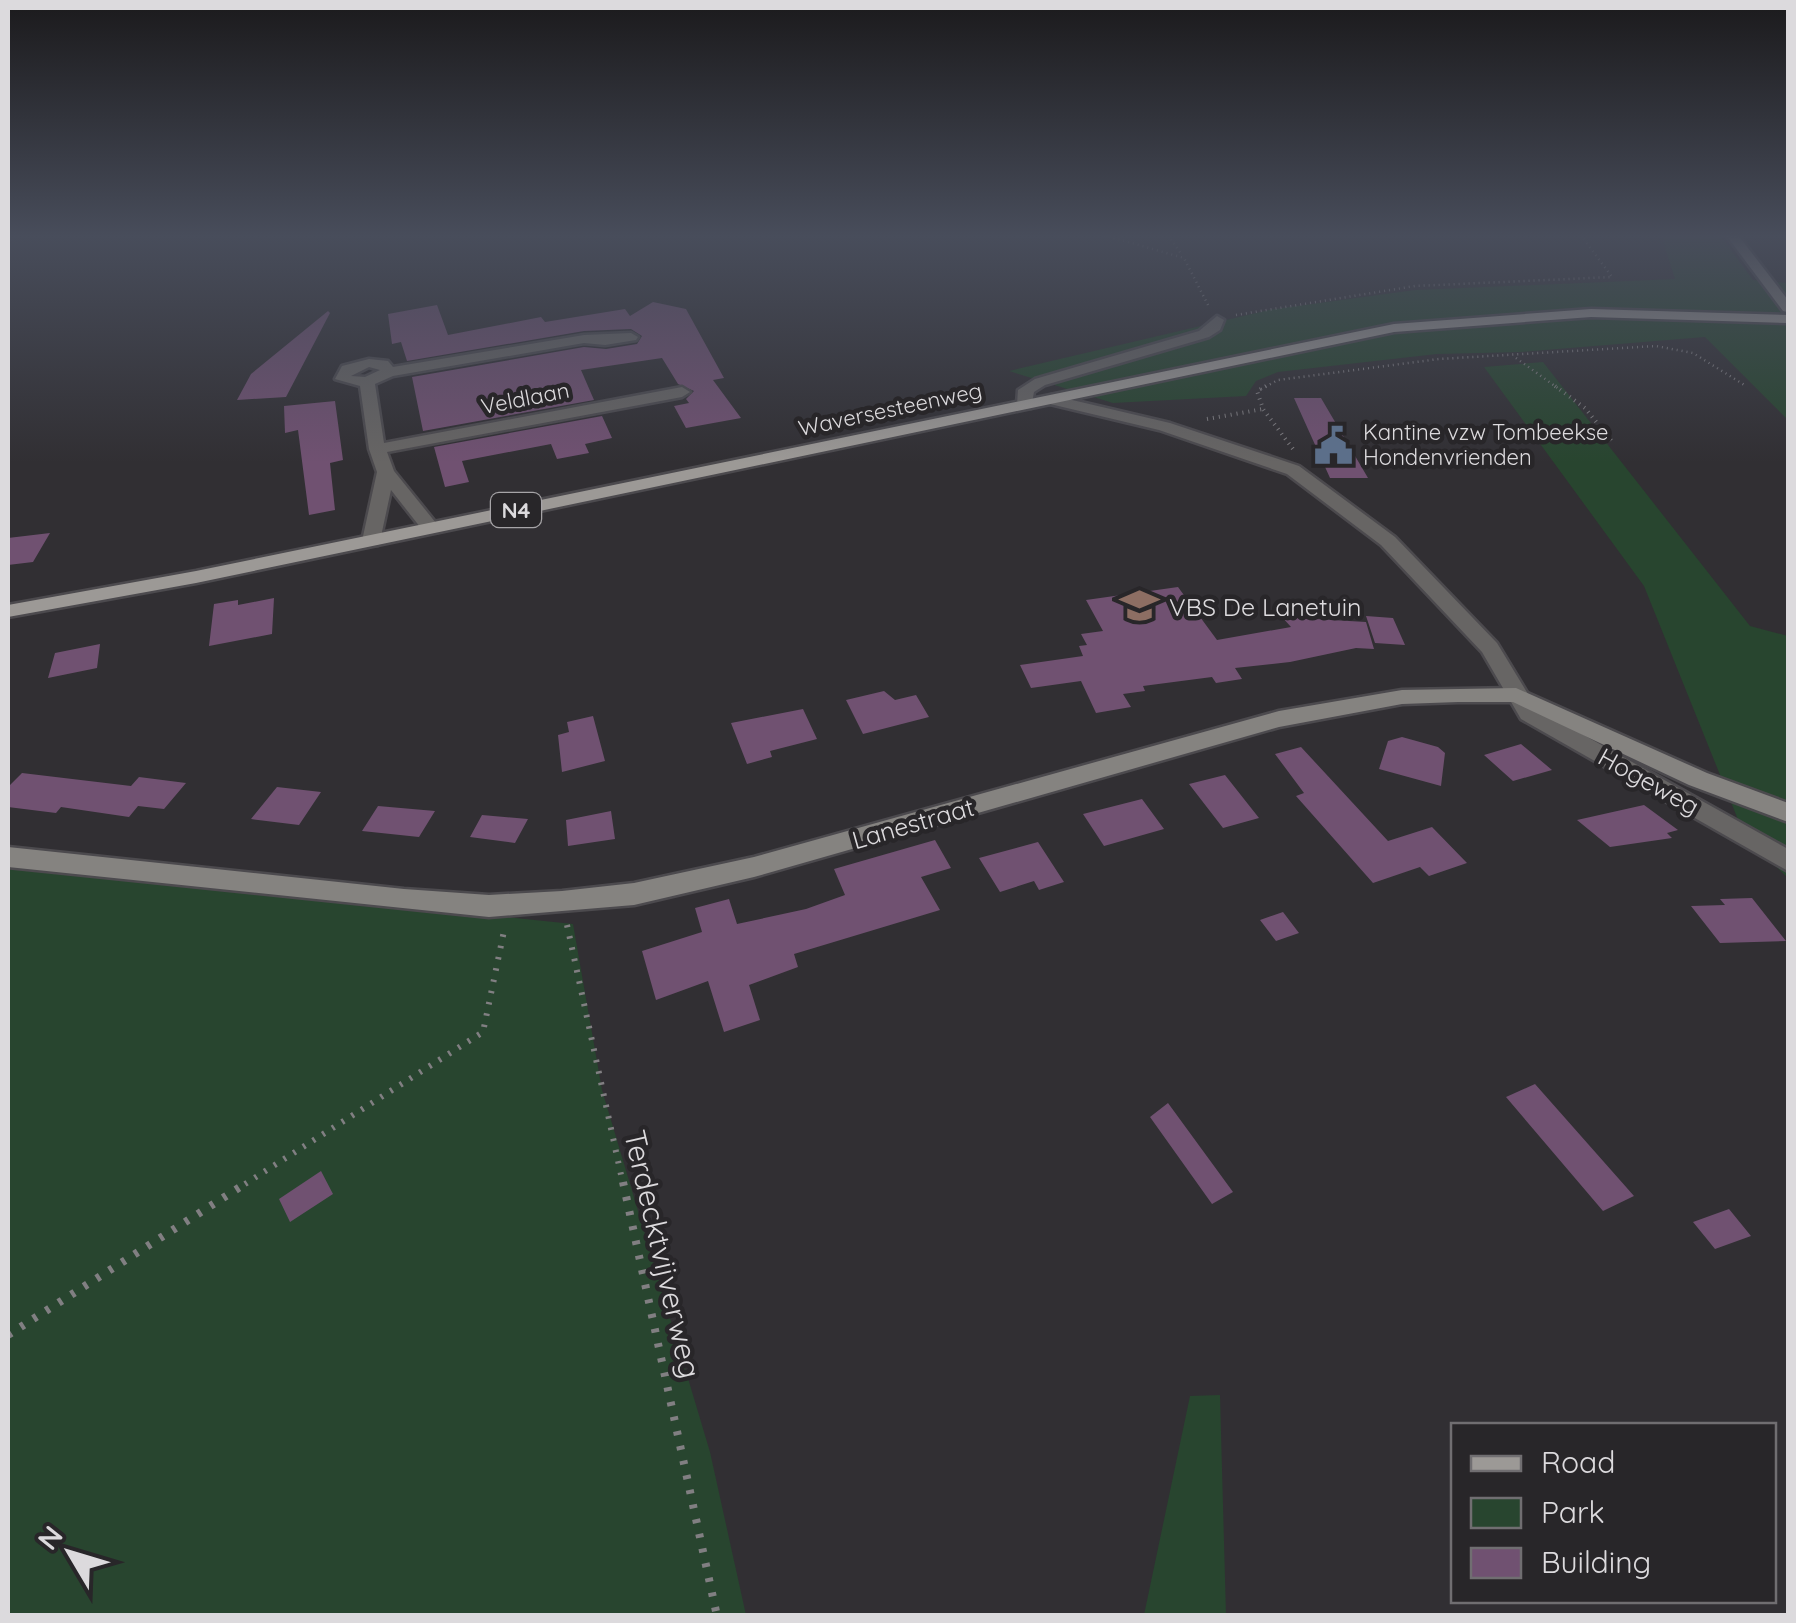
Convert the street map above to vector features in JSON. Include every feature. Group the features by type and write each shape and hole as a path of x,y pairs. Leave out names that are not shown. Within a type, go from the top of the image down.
{"main road":[{"name":"Waversesteenweg","path":"8,611 371,541 1394,328 1450,321 1640,312 1788,319"}],"street":[{"path":"1025,405 1026,390 1040,382 1204,334 1215,327 1217,320"},
{"name":"Veldlaan","path":"389,372 384,364 369,363 354,366 341,376 345,382 367,382 389,372 584,339 630,337"},
{"name":"Veldlaan","path":"367,382 377,448 386,472 431,528"},
{"name":"Veldlaan","path":"377,448 682,392"},
{"name":"Hogeweg","path":"1051,400 1164,426 1294,470 1388,542 1490,648 1516,695 1546,727 1642,775 1788,861"},
{"path":"371,541 386,472"},
{"name":"Lanestraat","path":"8,857 404,900 510,905 634,894 754,868 1279,718 1402,697 1516,695 1698,779 1788,813"}],"path":[{"path":"1212,311 1217,320 1254,311"},
{"path":"1322,488 1263,408 1257,391 1278,380 1438,358 1656,346 1692,353 1746,386"},
{"path":"1514,356 1584,408 1614,444"},
{"path":"1164,426 1263,408"},
{"name":"Terdecktvijverweg","path":"562,902 717,1616"},
{"path":"8,1335 483,1032 510,905"}],"green space":[{"path":"1266,311 1788,311 1788,420 1705,337 1521,352 1437,354 1278,372 1256,381 1246,396 1113,403 1009,371"},
{"path":"1543,362 1750,626 1788,636 1788,878 1745,837 1644,586 1484,367"},
{"path":"8,866 573,924 602,1090 710,1452 746,1615 8,1615"},
{"path":"1220,1395 1226,1615 1144,1615 1190,1396"}],"building":[{"path":"328,311 286,397 237,400 251,374"},
{"path":"439,311 448,335 541,317 545,322 614,311 626,311 630,316 639,311 687,311 724,378 713,380 741,418 686,428 674,406 689,403 686,399 694,391 678,384 662,358 581,370 594,400 423,431 412,377 584,347 606,349 637,344 642,336 631,329 584,331 407,361 401,342 392,344 388,314"},
{"name":"Kantine vzw Tombeekse Hondenvrienden","path":"1294,398 1321,398 1368,478 1330,478"},
{"path":"335,401 343,460 330,463 335,510 309,515 298,430 285,433 284,406"},
{"path":"602,416 612,438 585,444 589,453 557,459 551,444 462,461 469,482 445,487 434,447"},
{"path":"50,533 33,562 8,565 8,538"},
{"path":"1178,587 1217,640 1291,627 1282,617 1366,622 1374,649 1356,648 1290,662 1235,668 1242,679 1216,683 1212,677 1143,686 1145,691 1123,694 1131,707 1096,713 1081,681 1031,688 1020,665 1083,656 1079,646 1087,645 1081,634 1103,631 1086,600"},
{"path":"274,598 272,634 209,646 214,604 238,600 238,605"},
{"path":"1366,616 1393,618 1405,645 1375,643"},
{"path":"100,644 97,668 48,678 55,653"},
{"path":"884,691 895,700 916,695 929,717 863,734 846,700"},
{"path":"803,709 817,739 770,751 772,757 747,764 731,723"},
{"path":"593,716 605,761 562,772 558,735 569,732 567,722"},
{"path":"1402,737 1438,747 1445,753 1441,786 1379,769 1388,741"},
{"path":"1521,744 1552,770 1513,781 1484,755"},
{"path":"1301,747 1388,841 1432,827 1467,863 1429,876 1420,867 1373,883 1296,796 1304,793 1275,754"},
{"path":"22,773 131,786 139,777 186,783 164,809 138,806 129,817 61,807 56,813 8,807 8,787"},
{"path":"1225,775 1259,818 1223,828 1189,784"},
{"path":"277,787 321,792 299,825 251,819"},
{"path":"1142,799 1164,829 1104,846 1083,814"},
{"path":"1644,805 1678,830 1667,833 1672,838 1610,847 1577,820"},
{"path":"378,806 435,811 419,837 362,831"},
{"path":"611,811 615,839 568,846 566,820"},
{"path":"482,815 528,819 515,843 470,837"},
{"path":"935,840 951,868 921,877 940,910 794,954 798,967 749,985 760,1020 724,1032 708,981 656,1000 642,951 702,932 695,908 729,899 737,924 806,909 845,895 834,869"},
{"path":"1038,842 1064,882 1039,890 1034,881 1000,892 979,858"},
{"path":"1752,898 1786,941 1720,943 1691,906 1725,905 1720,899"},
{"path":"1283,912 1299,933 1276,941 1260,920"},
{"path":"1535,1084 1634,1196 1603,1211 1506,1097"},
{"path":"1168,1103 1233,1192 1212,1204 1150,1117"},
{"path":"321,1171 333,1194 290,1222 279,1199"},
{"path":"1729,1209 1751,1236 1715,1249 1693,1222"}],"place":[{"name":"Kantine vzw Tombeekse Hondenvrienden","path":"1333,445"},
{"name":"VBS De Lanetuin","path":"1139,606"}]}
